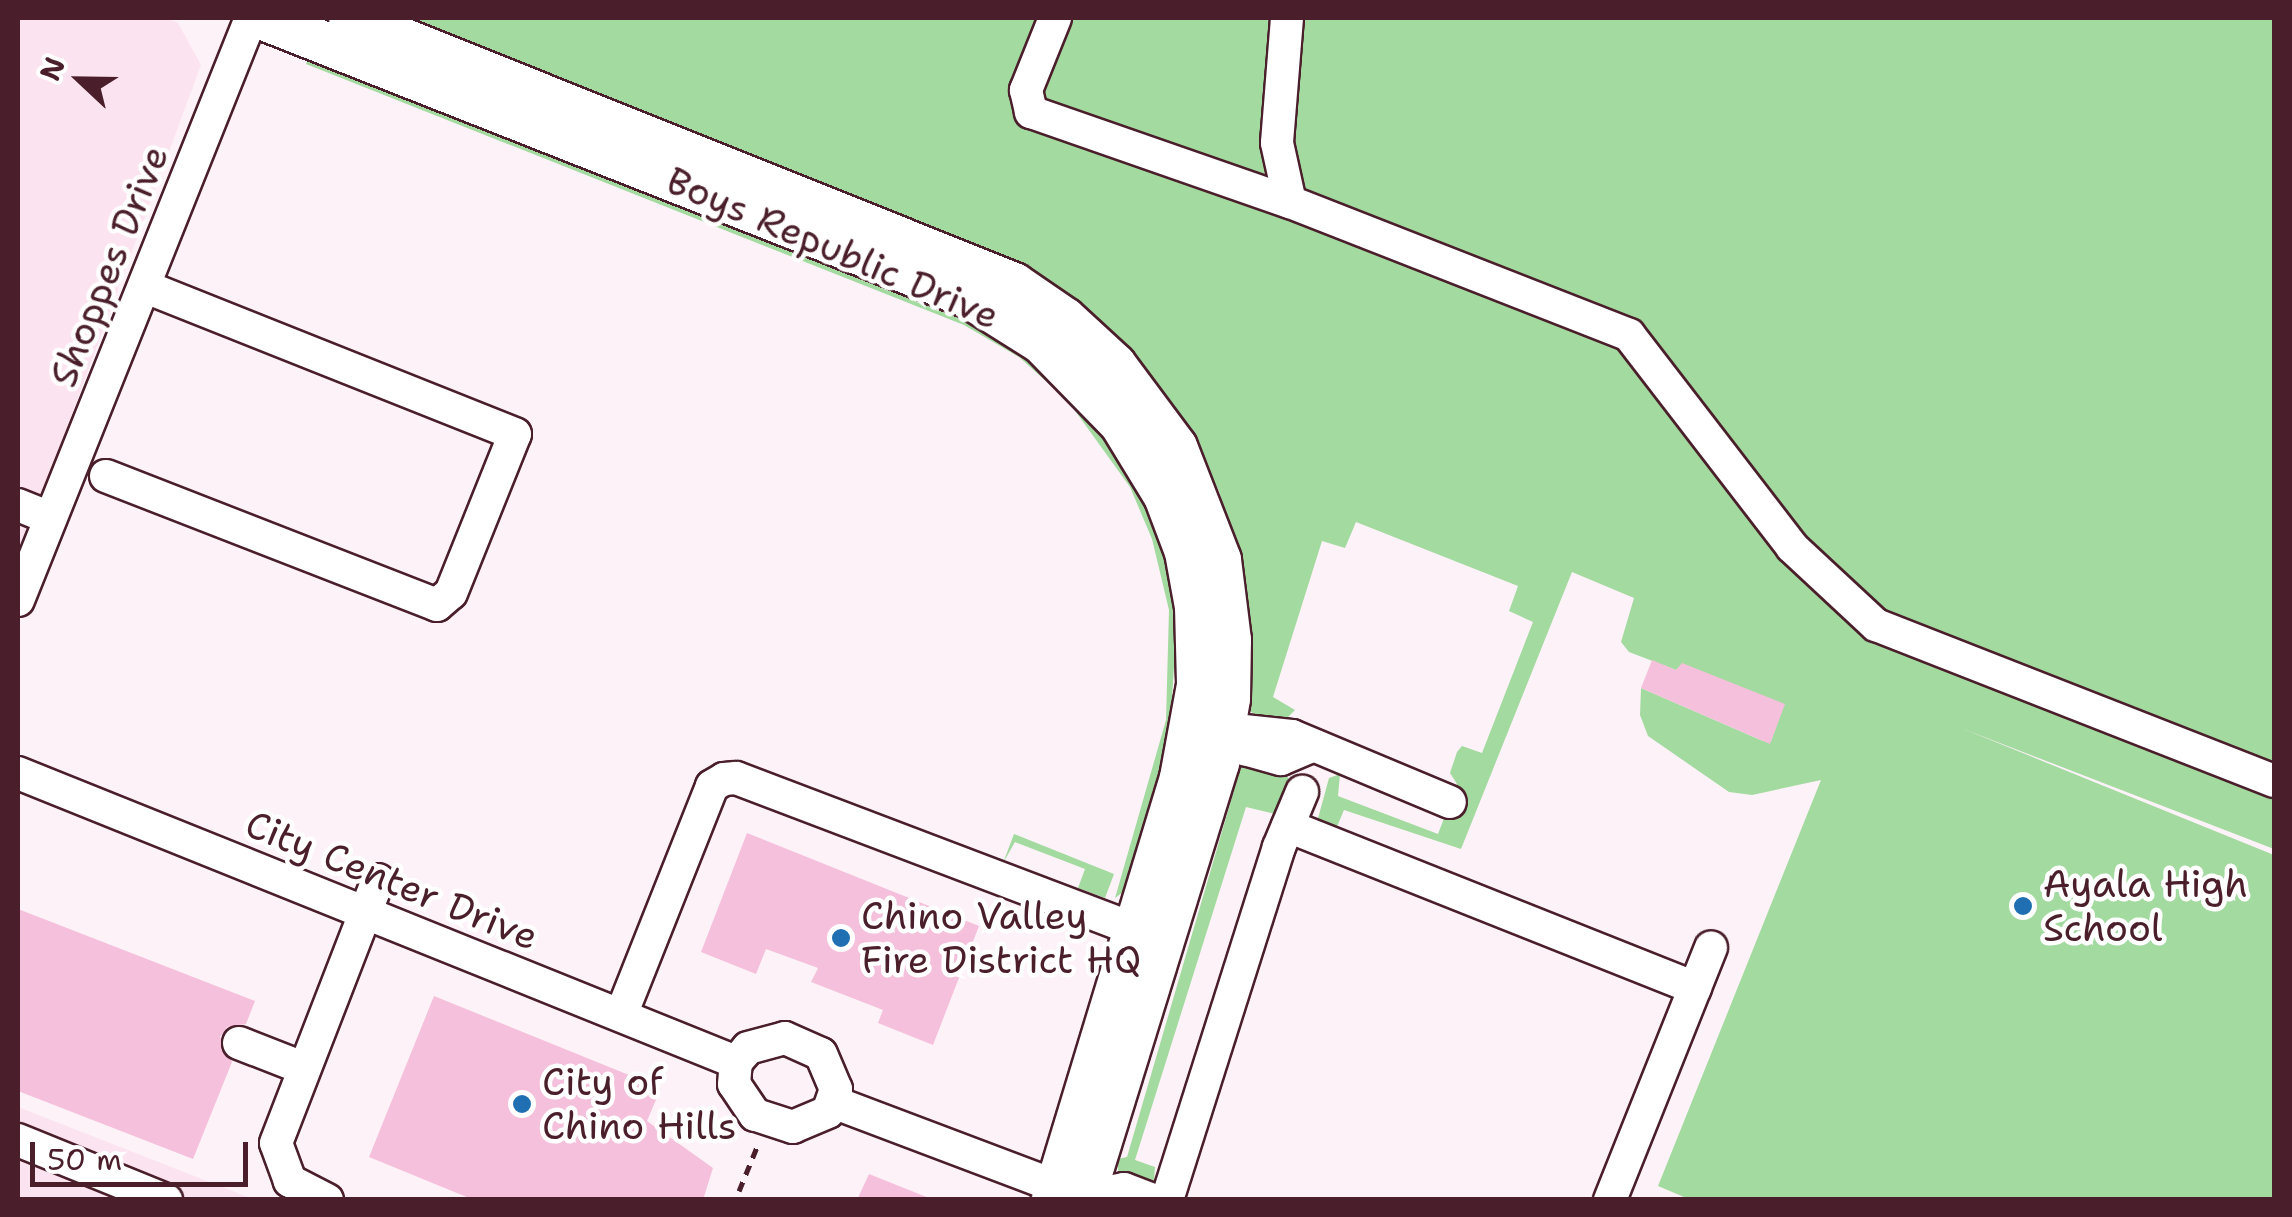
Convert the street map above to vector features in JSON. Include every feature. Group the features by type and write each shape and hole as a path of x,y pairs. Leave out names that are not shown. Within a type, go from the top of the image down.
{"main road":[{"name":"Boys Republic Drive","path":"261,18 969,298 1079,374 1113,412 1164,496 1186,552 1196,607 1198,673 1189,746 1149,935"},
{"name":"Boys Republic Drive","path":"350,18 946,253 1014,284 1065,318 1140,394 1202,504 1228,615 1225,729 1149,935 1073,1196"}],"street":[{"name":"Shoppes Drive","path":"18,600 251,18"},
{"path":"1055,18 1026,90 1031,112 1290,202 1630,335 1792,547 1876,624 2274,781"},
{"path":"1286,18 1278,143 1290,202"},
{"path":"106,476 437,605 451,594 516,434 144,286"},
{"path":"18,505 51,518"},
{"path":"1225,729 1245,749 1281,758 1309,747 1450,802"},
{"name":"City Center Drive","path":"18,773 736,1062"},
{"path":"621,1015 712,786 724,779 736,778 1149,935"},
{"path":"1168,1200 1302,792"},
{"path":"1288,826 1694,988"},
{"path":"327,1200 290,1181 278,1162 282,1124 378,880"},
{"path":"1610,1200 1711,947"},
{"path":"765,1039 804,1043 832,1070 833,1102 812,1122 774,1123 743,1102 734,1084 736,1062 765,1039"},
{"path":"239,1043 303,1068"},
{"path":"833,1102 1073,1196 1124,1189 1152,1200"},
{"path":"18,1140 166,1200"}],"path":[{"path":"739,1191 758,1144"}],"shaded area":[{"path":"18,18 166,18 178,23 201,65 18,560"},
{"path":"18,1107 253,1199 18,1199"}],"green space":[{"path":"401,18 2274,18 2274,849 1961,728 2274,855 2274,1199 1691,1200 1658,1186 1821,780 1752,795 1729,792 1648,736 1640,715 1641,688 1763,741 1771,741 1784,705 1683,664 1676,670 1629,652 1621,642 1634,598 1572,572 1461,849 1344,810 1336,829 1317,822 1329,778 1340,774 1338,796 1438,834 1457,784 1450,773 1457,752 1462,746 1482,753 1533,622 1509,611 1518,586 1356,522 1345,548 1322,541 1273,697 1295,710 1285,720 1255,715 1248,709 1238,556 1219,491 1179,417 1132,355 998,255"},
{"path":"309,57 971,320 1009,343 1086,409 1139,487 1163,548 1177,619 1169,745 1123,892 1115,898 1166,720 1169,610 1152,539 1130,487 1068,401 1019,357 964,325 306,64"},
{"path":"1242,763 1286,774 1289,780 1275,814 1246,807 1135,1160 1155,1167 1154,1180 1119,1177 1117,1159 1127,1157"},
{"path":"1014,834 1114,874 1105,898 1078,888 1085,869 1015,842 1003,863"}],"building":[{"path":"1652,660 1676,670 1682,663 1785,704 1770,744 1641,688"},
{"name":"Chino Valley Fire District HQ","path":"747,833 979,926 933,1045 878,1023 883,1010 811,982 818,968 766,949 756,974 701,952"},
{"path":"18,909 255,1001 246,1024 227,1027 220,1037 232,1062 193,1159 18,1091"},
{"name":"City of Chino Hills","path":"434,996 661,1088 647,1121 713,1168 703,1200 474,1200 369,1157"},
{"path":"869,1174 929,1198 929,1200 857,1200"}],"place":[{"name":"Ayala High School","path":"2023,906"},
{"name":"Chino Valley Fire District HQ","path":"841,938"},
{"name":"City of Chino Hills","path":"522,1104"}]}
